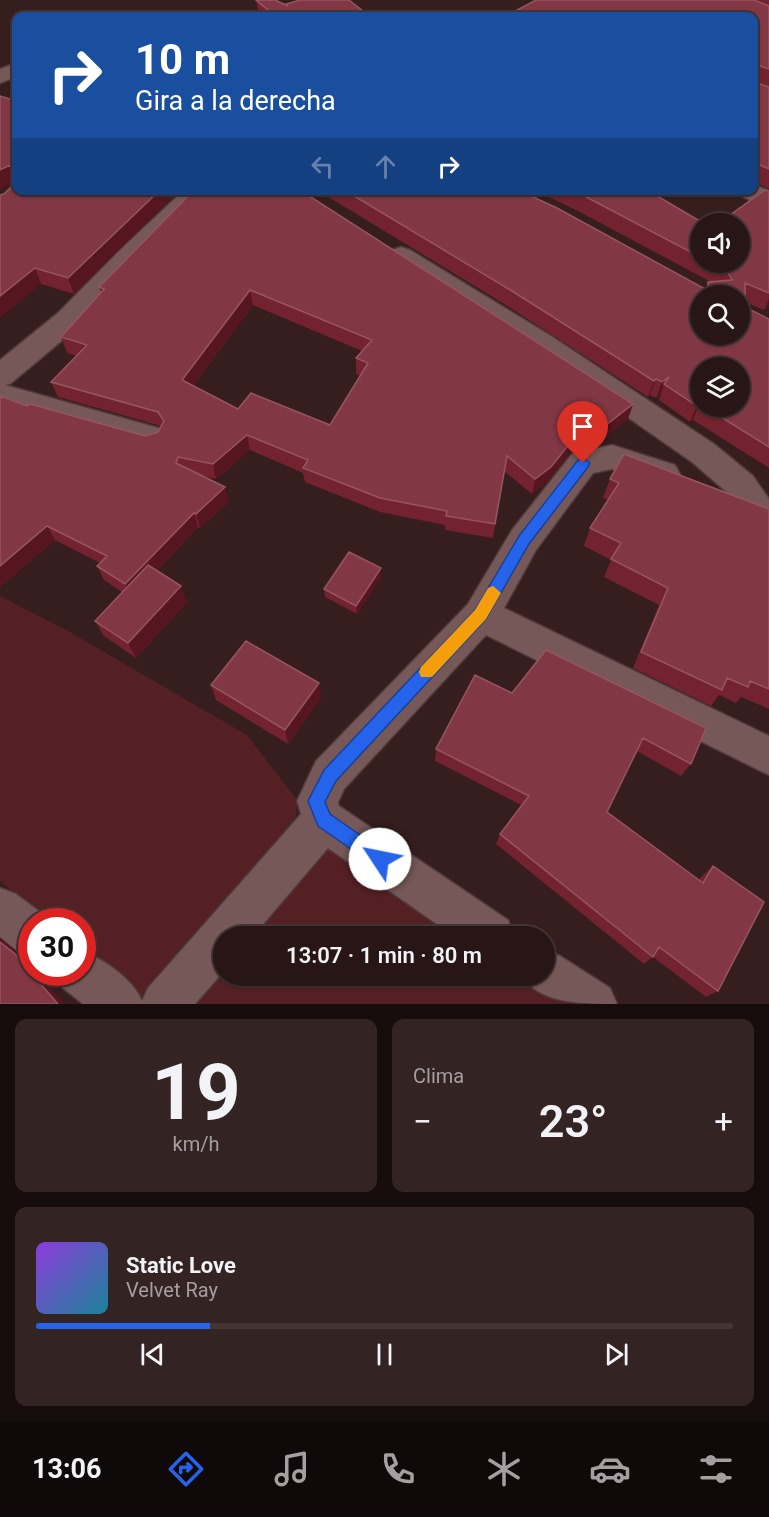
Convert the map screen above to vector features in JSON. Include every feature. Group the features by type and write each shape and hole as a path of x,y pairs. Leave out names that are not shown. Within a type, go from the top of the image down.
{"street":[{"path":"0,376 68,320 128,257 194,195"},
{"path":"383,245 541,343 703,453 741,485 764,513"},
{"path":"0,395 150,437"},
{"path":"478,926 324,820 317,801 330,775 481,615 524,540 583,463 612,457 764,513"},
{"path":"481,615 769,756"},
{"path":"233,926 324,820"},
{"path":"0,910 18,924"},
{"path":"164,1004 213,948"},
{"path":"555,979 594,1004"},
{"path":"96,985 120,1004"}],"shaded area":[{"path":"0,596 68,631 247,735 297,800 295,826 138,1000 96,963 96,908 31,908 0,881"},
{"path":"324,834 458,926 246,926"},
{"path":"213,965 213,986 545,986 571,1004 181,1004"}],"building":[{"path":"256,0 275,0 288,6 286,4 300,0 349,0 364,12 270,12"},
{"path":"536,0 754,0 769,6 769,69 758,65 758,12 514,12"},
{"path":"758,83 769,87 769,169 758,164"},
{"path":"0,96 12,100 12,172 10,165 0,170"},
{"path":"12,186 12,195 155,195 68,278 35,268 0,296 0,195"},
{"path":"765,190 769,191 769,293 745,283 745,285 708,285 708,282 732,280 728,273 750,273 750,213 733,213"},
{"path":"189,195 308,195 633,404 597,432 574,438 551,467 535,479 507,456 495,524 446,516 447,511 380,498 303,468 308,460 247,435 213,464 178,457 176,463 225,487 196,514 194,513 125,584 97,566 107,556 47,526 0,566 0,396 27,406 30,404 145,436 158,432 164,421 158,412 51,382 87,345 61,337 104,289 99,287","holes":["250,290 372,340 356,358 368,363 330,425 251,393 238,409 182,380"]},
{"path":"352,195 529,195 698,285 690,285 690,345 750,345 750,310 769,319 769,447 721,417 750,417 750,357 690,357 690,401 664,384 669,377 662,382 656,379 654,381 512,291"},
{"path":"582,195 656,195 690,215 690,252"},
{"path":"624,454 769,509 769,689 750,681 748,687 727,678 722,690 641,652 668,588 611,559 621,543 590,528 619,483 610,479"},
{"path":"349,552 381,568 356,606 324,589"},
{"path":"148,565 181,586 128,643 95,621"},
{"path":"246,641 319,683 285,730 211,685"},
{"path":"546,650 706,728 691,764 643,738 607,812 703,883 713,866 764,902 718,991 659,947 653,957 500,834 529,796 436,749 475,675 512,693"},
{"path":"0,942 18,958 18,986 42,986 58,1004 0,1004"}],"slow traffic":[{"path":"427,672 481,615 493,593"}],"route":[{"path":"380,859 324,820 317,801 330,775 481,615 524,540 583,463"}]}
